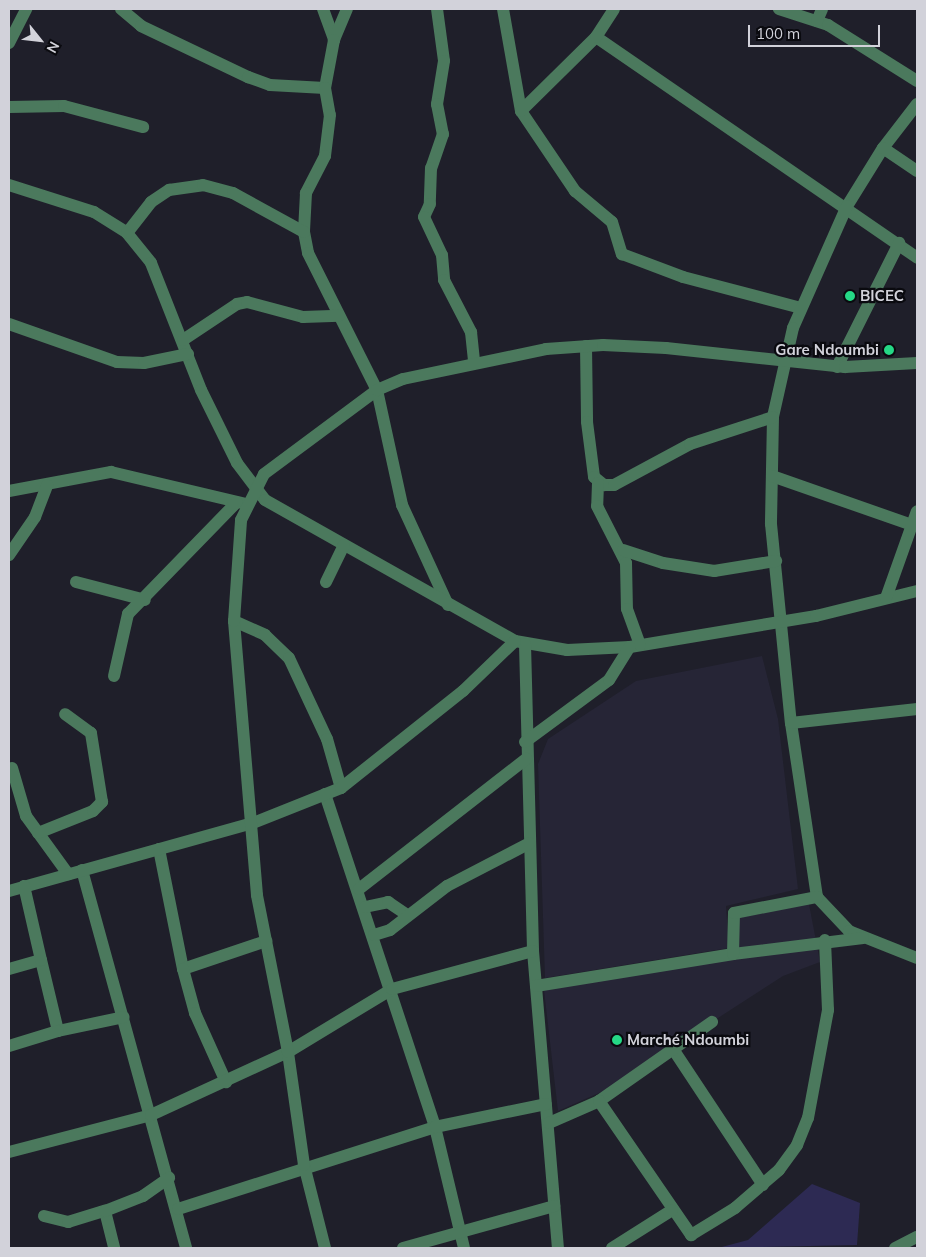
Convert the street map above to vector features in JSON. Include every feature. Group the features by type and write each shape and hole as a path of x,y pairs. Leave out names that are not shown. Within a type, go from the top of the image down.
{"street":[{"path":"9,43 26,9"},
{"path":"121,9 141,26 248,77 270,85 325,88"},
{"path":"323,9 334,40"},
{"path":"348,9 334,40 325,88 330,115 325,156 306,193 304,232 308,253 377,390 402,506 448,605"},
{"path":"437,9 444,61 437,104 443,134 430,168 430,204 424,217 442,255 444,280 471,332 474,363"},
{"path":"503,9 521,111 575,191 612,222 622,254 683,277 801,308"},
{"path":"521,111 596,37 614,9"},
{"path":"778,9 818,21 866,46 917,81"},
{"path":"818,21 822,9"},
{"path":"596,37 618,56 847,206 917,258"},
{"path":"917,104 883,148 847,206 801,308 782,362 773,417 772,476 779,622 791,723 817,897 849,931 862,938 917,958"},
{"path":"9,107 74,107 143,127"},
{"path":"883,148 917,171"},
{"path":"9,185 94,212 127,233 151,264 205,398 254,490 287,514 448,605 520,643 567,650 635,646 779,622 917,591"},
{"path":"127,233 151,202 169,190 203,186 233,194 304,232"},
{"path":"837,367 898,243"},
{"path":"183,340 237,304 247,302 303,317 339,316"},
{"path":"9,324 122,363 188,354"},
{"path":"526,742 609,680 635,646 627,609 623,550 597,506 598,483 587,422 586,346"},
{"path":"114,676 125,618 242,503 254,490 264,474 377,390 403,379 474,363 586,346 729,352 782,362 837,367 917,363"},
{"path":"598,483 614,485 690,444 773,417"},
{"path":"9,490 47,485 88,473 111,472 242,503"},
{"path":"772,476 912,526"},
{"path":"9,555 34,517 47,485"},
{"path":"242,503 236,557 234,621 253,823 257,895 288,1052 304,1165 325,1248"},
{"path":"886,598 917,511"},
{"path":"326,582 344,545"},
{"path":"623,550 663,563 714,571 776,561"},
{"path":"76,582 145,600"},
{"path":"234,621 265,635 289,658 316,712 341,788"},
{"path":"520,643 526,742 533,951 549,1123 558,1248"},
{"path":"9,891 253,823 341,788 448,704 520,643"},
{"path":"791,723 917,709"},
{"path":"38,833 93,811 102,802 91,733 65,714"},
{"path":"359,889 526,759"},
{"path":"12,768 26,816 68,874"},
{"path":"325,794 365,907 435,1127 464,1248"},
{"path":"374,935 390,930 447,886 530,843"},
{"path":"159,849 183,969 195,1013 226,1082"},
{"path":"82,870 178,1209 186,1248"},
{"path":"24,886 58,1031"},
{"path":"733,954 734,912 817,897"},
{"path":"365,907 388,902 408,915"},
{"path":"536,986 825,940 862,938"},
{"path":"599,1101 672,1210 691,1235 763,1185 797,1145 818,1082 828,1010 825,940"},
{"path":"183,969 266,941"},
{"path":"9,1152 152,1115 288,1052 392,989 533,951"},
{"path":"9,969 41,960"},
{"path":"9,1046 58,1031 124,1017"},
{"path":"549,1123 599,1101 712,1022"},
{"path":"673,1049 763,1185"},
{"path":"178,1209 304,1165 435,1127 546,1104"},
{"path":"44,1216 68,1222 104,1211 142,1196 169,1178"},
{"path":"403,1248 460,1230 554,1206"},
{"path":"612,1248 672,1210"},
{"path":"104,1211 114,1248"},
{"path":"895,1248 917,1237"}],"shaded area":[{"path":"762,656 778,719 798,889 726,906 729,948 545,978 538,764 548,739 636,681"},
{"name":"Marché Ndoumbi","path":"809,904 820,962 783,976 608,1089 558,1111 544,990 736,958 733,919"},
{"path":"812,1184 860,1203 857,1245 718,1248 748,1240"}],"place":[{"name":"BICEC","path":"850,296"},
{"name":"Gare Ndoumbi","path":"889,350"},
{"name":"Marché Ndoumbi","path":"617,1040"}]}
